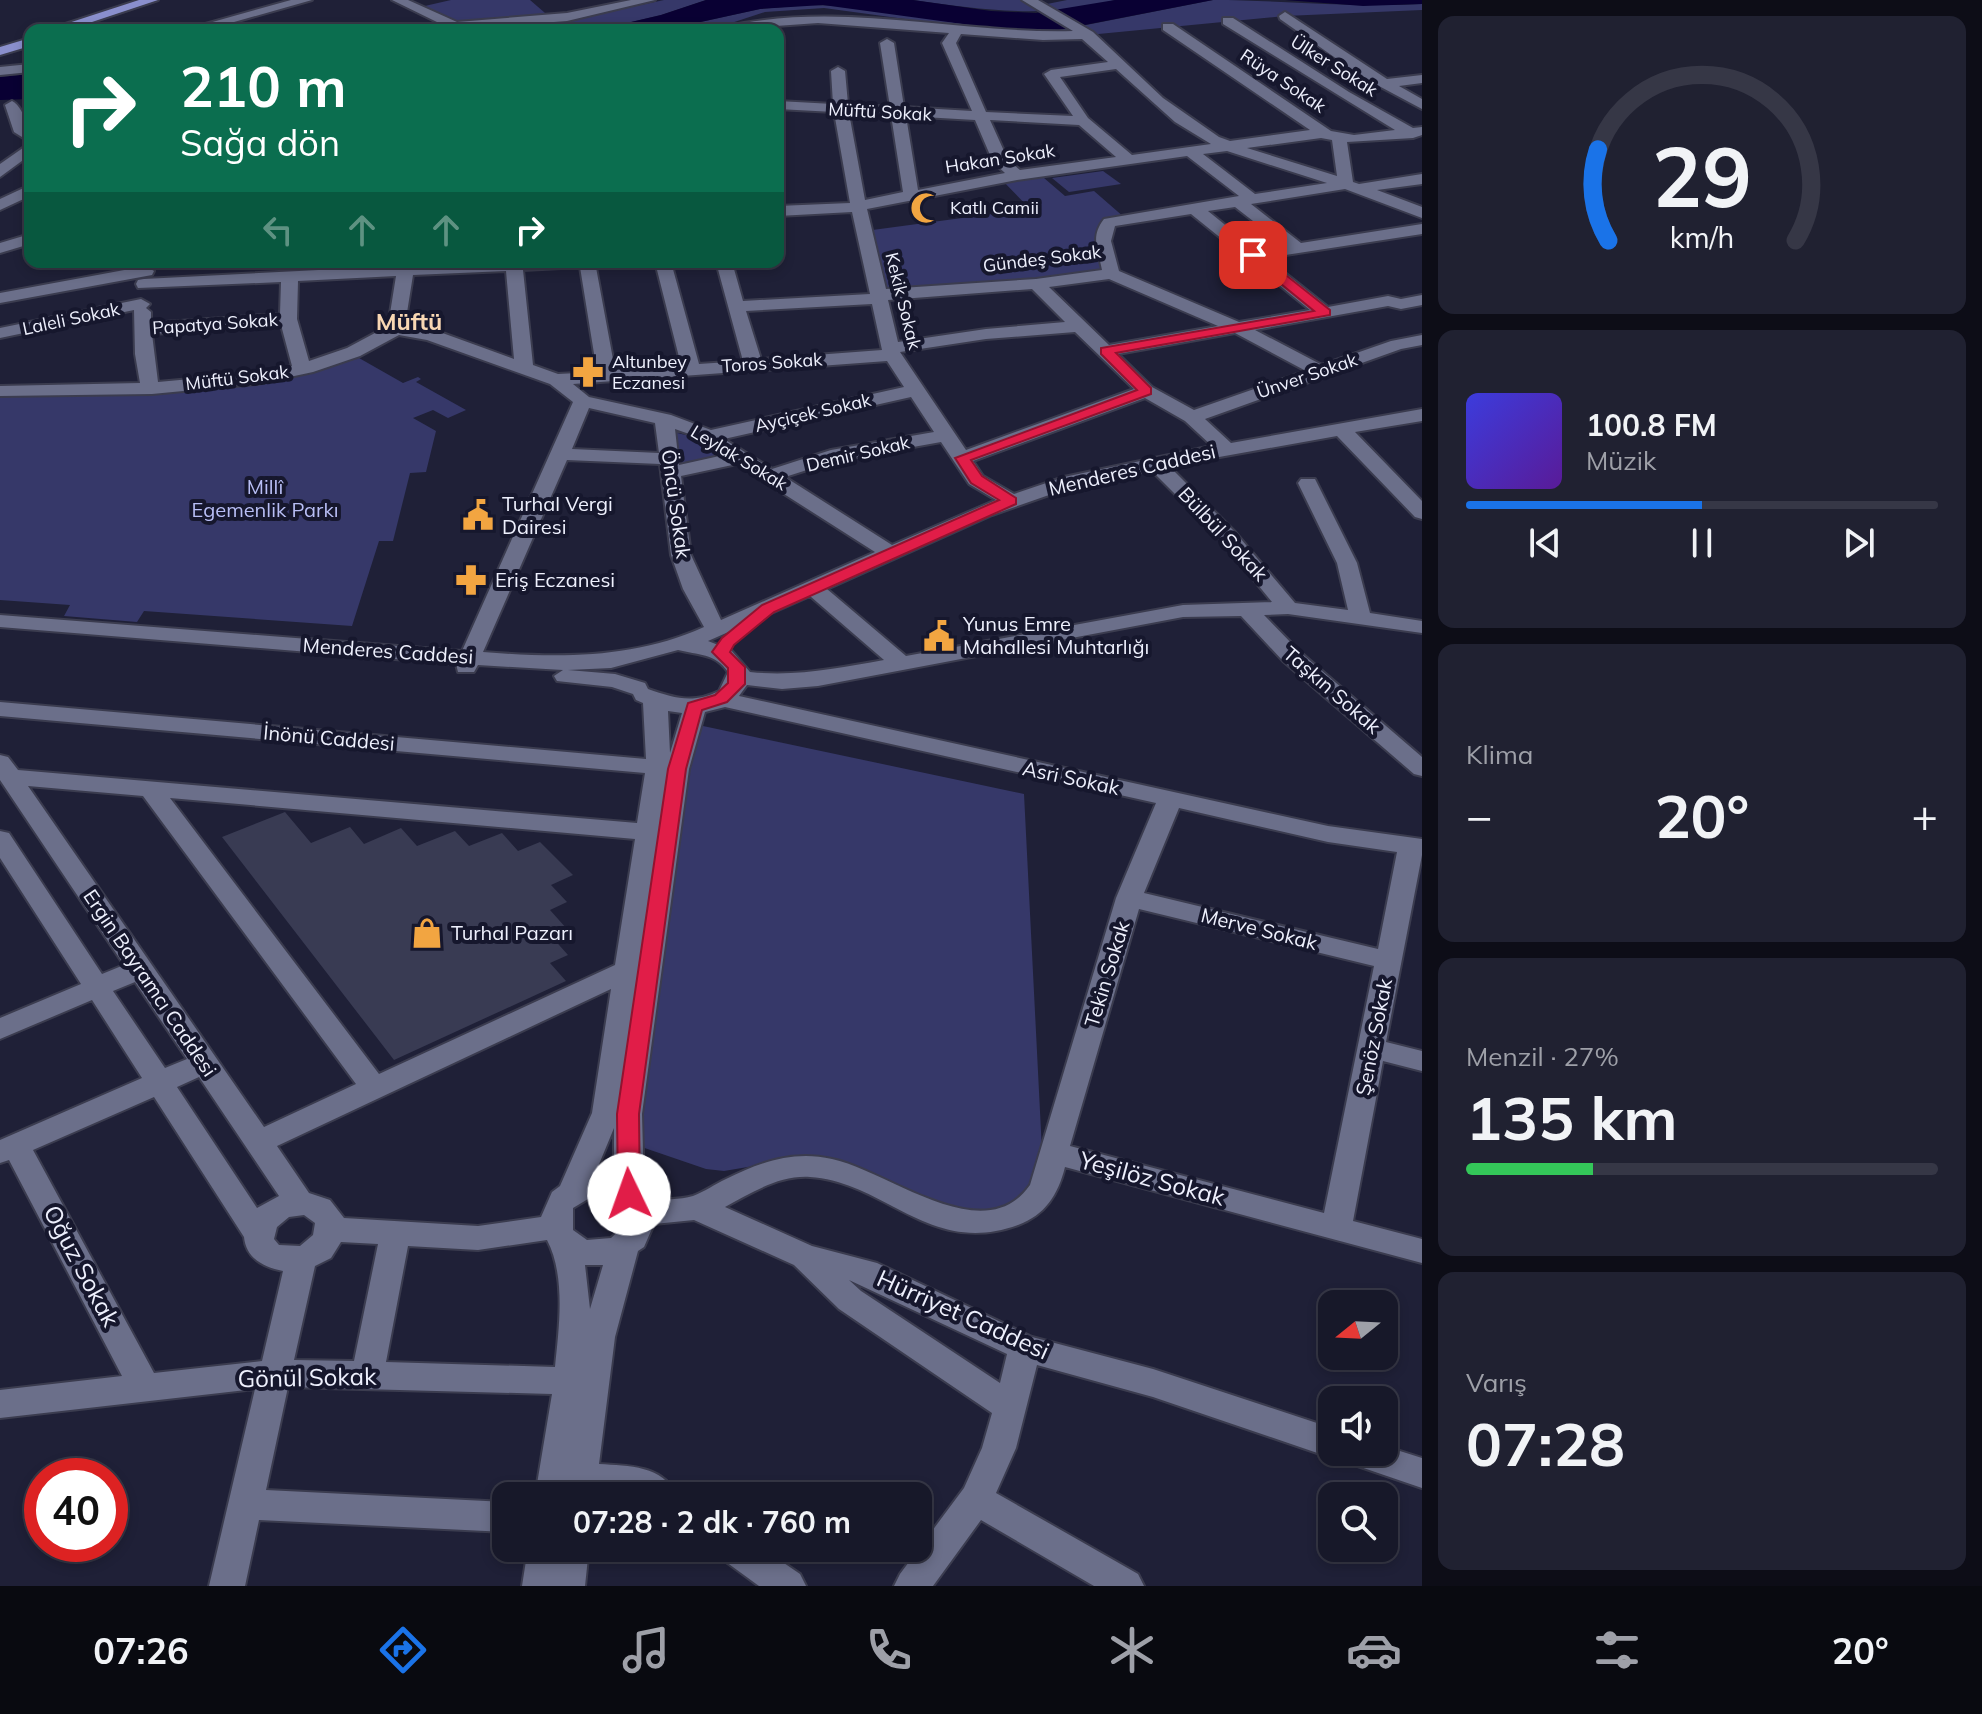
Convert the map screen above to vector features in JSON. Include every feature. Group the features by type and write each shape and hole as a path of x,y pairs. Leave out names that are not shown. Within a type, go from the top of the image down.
{"main road":[{"path":"74,24 152,0"},
{"path":"87,24 165,0"},
{"path":"0,49 24,42"}],"street":[{"path":"216,24 306,0"},
{"path":"398,0 452,24"},
{"path":"483,24 552,19 645,0"},
{"path":"1028,0 1053,10 1084,32 1185,123 1230,146 1352,186 1422,213"},
{"path":"536,5 552,19"},
{"path":"1285,16 1384,84 1422,105"},
{"path":"754,24 815,18 887,21 1022,37 1084,32"},
{"path":"237,19 247,24"},
{"name":"Ülker Sokak","path":"1228,21 1344,95 1418,134"},
{"name":"Rüya Sokak","path":"1168,27 1331,136 1352,186"},
{"path":"957,30 949,43 1001,162 1017,175"},
{"path":"887,43 911,194"},
{"path":"1119,65 1051,74 1083,121 1129,160"},
{"path":"24,69 1,74 5,104 24,134"},
{"name":"Kekik Sokak","path":"838,71 841,110 891,352 976,480 1011,501"},
{"path":"1384,84 1422,79"},
{"name":"Müftü Sokak","path":"784,105 1083,121"},
{"name":"Hakan Sokak","path":"784,211 860,205 1017,175 1230,146 1331,136 1362,139 1418,134"},
{"path":"0,172 24,152"},
{"path":"1191,152 1298,248"},
{"name":"Gündeş Sokak","path":"736,306 1036,284 1111,274 1102,240 1106,225 1125,218 1244,199 1422,179"},
{"path":"0,205 24,193"},
{"path":"1193,207 1325,313"},
{"path":"1253,255 1422,229"},
{"path":"0,248 24,241"},
{"path":"0,283 84,268"},
{"path":"0,298 146,272 290,277 385,268"},
{"path":"396,329 406,268"},
{"path":"514,268 524,369"},
{"path":"588,268 607,376"},
{"path":"665,268 691,369"},
{"path":"726,268 753,364"},
{"path":"146,272 141,304 150,386"},
{"path":"1111,274 1238,328 1320,371"},
{"path":"290,277 288,319 302,369"},
{"path":"1036,284 1146,391 1192,417 1227,449"},
{"path":"1401,304 1422,300"},
{"path":"1106,351 1388,301 1401,304 1422,319"},
{"name":"Laleli Sokak","path":"0,333 141,304"},
{"name":"Papatya Sokak","path":"142,329 288,319"},
{"name":"Toros Sokak","path":"556,380 891,352 986,334 1080,326"},
{"name":"Müftü Sokak","path":"0,391 232,382 302,369 349,355 396,329"},
{"name":"Leylak Sokak","path":"396,329 431,335 556,380 583,401 664,419 710,436 891,553"},
{"name":"Ünver Sokak","path":"1192,417 1397,345 1422,340"},
{"name":"Ayçiçek Sokak","path":"710,436 916,390"},
{"path":"962,458 1146,391"},
{"path":"468,663 583,401"},
{"name":"Menderes Caddesi","path":"0,631 468,663 581,663 698,646 719,641 768,608 891,553 1011,501 1075,480 1154,462 1422,415"},
{"name":"Öncü Sokak","path":"664,419 681,555 694,589 739,678"},
{"path":"1341,429 1422,513"},
{"name":"Demir Sokak","path":"770,476 831,456 946,435"},
{"path":"559,454 671,465 741,457"},
{"name":"Bülbül Sokak","path":"1154,462 1228,536 1288,608"},
{"path":"1308,483 1347,563 1360,616"},
{"path":"813,588 902,664"},
{"name":"Taşkın Sokak","path":"1245,608 1291,656 1422,769"},
{"path":"581,1482 601,1340 625,1245 638,1230 628,1114 677,769 695,706 721,699 733,689 739,678 774,682 809,680 1149,615 1288,608 1422,627"},
{"name":"Menderes Caddesi","path":"0,622 468,663 601,679 677,706 695,706"},
{"path":"554,1482 568,1381 574,1280 560,1235 557,1208 572,1192 606,1113 658,767 658,717 634,671 640,661 663,649"},
{"path":"797,715 788,705 788,695 795,686 809,680"},
{"name":"Asri Sokak","path":"721,699 1328,834 1417,846"},
{"name":"İnönü Caddesi","path":"0,709 658,767"},
{"path":"8,784 150,789 649,832"},
{"name":"Ergin Bayramcı Caddesi","path":"8,784 140,969 300,1203"},
{"path":"150,789 374,1088"},
{"name":"Tekin Sokak","path":"1053,1153 1129,898 1170,800"},
{"path":"0,839 259,1235 261,1246 272,1257 301,1259 324,1245 331,1229 330,1219 323,1211 300,1203 284,1206 263,1222 259,1235"},
{"name":"Şenöz Sokak","path":"1336,1228 1389,961 1417,846"},
{"name":"Merve Sokak","path":"1129,898 1389,961"},
{"path":"0,1029 140,969"},
{"path":"258,1142 628,970"},
{"path":"1372,1048 1422,1061"},
{"path":"8,1148 204,1063"},
{"name":"Oğuz Sokak","path":"8,1148 145,1388"},
{"name":"Yeşilöz Sokak","path":"696,1208 753,1180 807,1166 844,1175 952,1220 983,1223 1020,1213 1038,1200 1046,1188 1053,1153 1422,1251"},
{"path":"572,1192 598,1184 614,1187 635,1203"},
{"name":"Hürriyet Caddesi","path":"635,1203 696,1208 805,1256 866,1272 1025,1348 1153,1383 1318,1438"},
{"path":"331,1229 478,1238 560,1235 583,1252 598,1254 625,1245"},
{"path":"367,1376 395,1233"},
{"path":"805,1256 850,1300 1010,1408"},
{"path":"227,1586 301,1259"},
{"path":"912,1586 976,1499 999,1448 1025,1348"},
{"name":"Gönül Sokak","path":"0,1404 275,1373 568,1381"},
{"path":"1398,1465 1422,1473"},
{"path":"976,1499 1126,1586"},
{"path":"246,1504 492,1516"},
{"path":"540,1586 543,1562"},
{"path":"567,1586 570,1562"},
{"path":"754,1562 788,1586"}],"green space":[{"path":"451,0 530,0 552,19 452,24 416,8"},
{"path":"664,0 706,0 623,24 520,24 570,20"},
{"path":"913,0 1028,0 1042,5 1067,0 1115,0 1064,9 1014,11"},
{"path":"1213,0 1422,4 1422,10 1285,16 1088,35 986,30 824,8 765,12 728,24 691,24 760,9 809,5 847,6 1007,30 1076,27"},
{"path":"1103,171 1121,184 1069,192 1052,178"},
{"path":"1037,172 1065,196 1094,191 1125,218 1109,223 1111,274 879,295 865,231 1030,209 1000,178"},
{"path":"1266,224 1298,248 1253,255 1222,230"},
{"name":"Millî Egemenlik Parkı","path":"352,354 403,383 418,377 421,379 416,382 466,410 448,418 433,410 413,418 436,431 426,472 410,473 393,541 379,541 352,626 144,611 137,622 64,616 70,605 0,600 0,391 208,384"},
{"path":"673,432 690,436 725,457 682,465"},
{"path":"689,723 1024,794 1042,1151 1026,1199 981,1215 766,1164 724,1171 706,1169 627,1142"}],"shaded area":[{"path":"706,0 913,0 991,11 1036,13 1115,0 1213,0 1059,30 1007,30 823,5 760,9 691,24 623,24"},
{"path":"1285,0 1422,0 1422,4 1363,6"},
{"path":"24,75 24,99 0,100 0,77"}],"building":[{"name":"Turhal Pazarı","path":"285,812 311,843 350,827 364,844 401,828 417,846 455,831 469,846 502,833 518,851 540,842 573,875 551,885 567,902 550,910 567,929 551,936 568,955 550,963 566,981 394,1060 222,837"}],"place":[{"name":"Katlı Camii","path":"926,208"},
{"name":"Altunbey Eczanesi","path":"588,372"},
{"name":"Turhal Vergi Dairesi","path":"478,515"},
{"name":"Eriş Eczanesi","path":"471,580"},
{"name":"Yunus Emre Mahallesi Muhtarlığı","path":"939,636"},
{"name":"Turhal Pazarı","path":"427,933"}],"district":[{"name":"Müftü","path":"409,322"}],"route":[{"path":"629,1194 628,1114 677,769 695,706 721,699 737,684 739,672 733,661 721,652 727,642 768,608 1011,501 976,480 962,458 1146,391 1106,351 1325,313 1253,255"}]}
